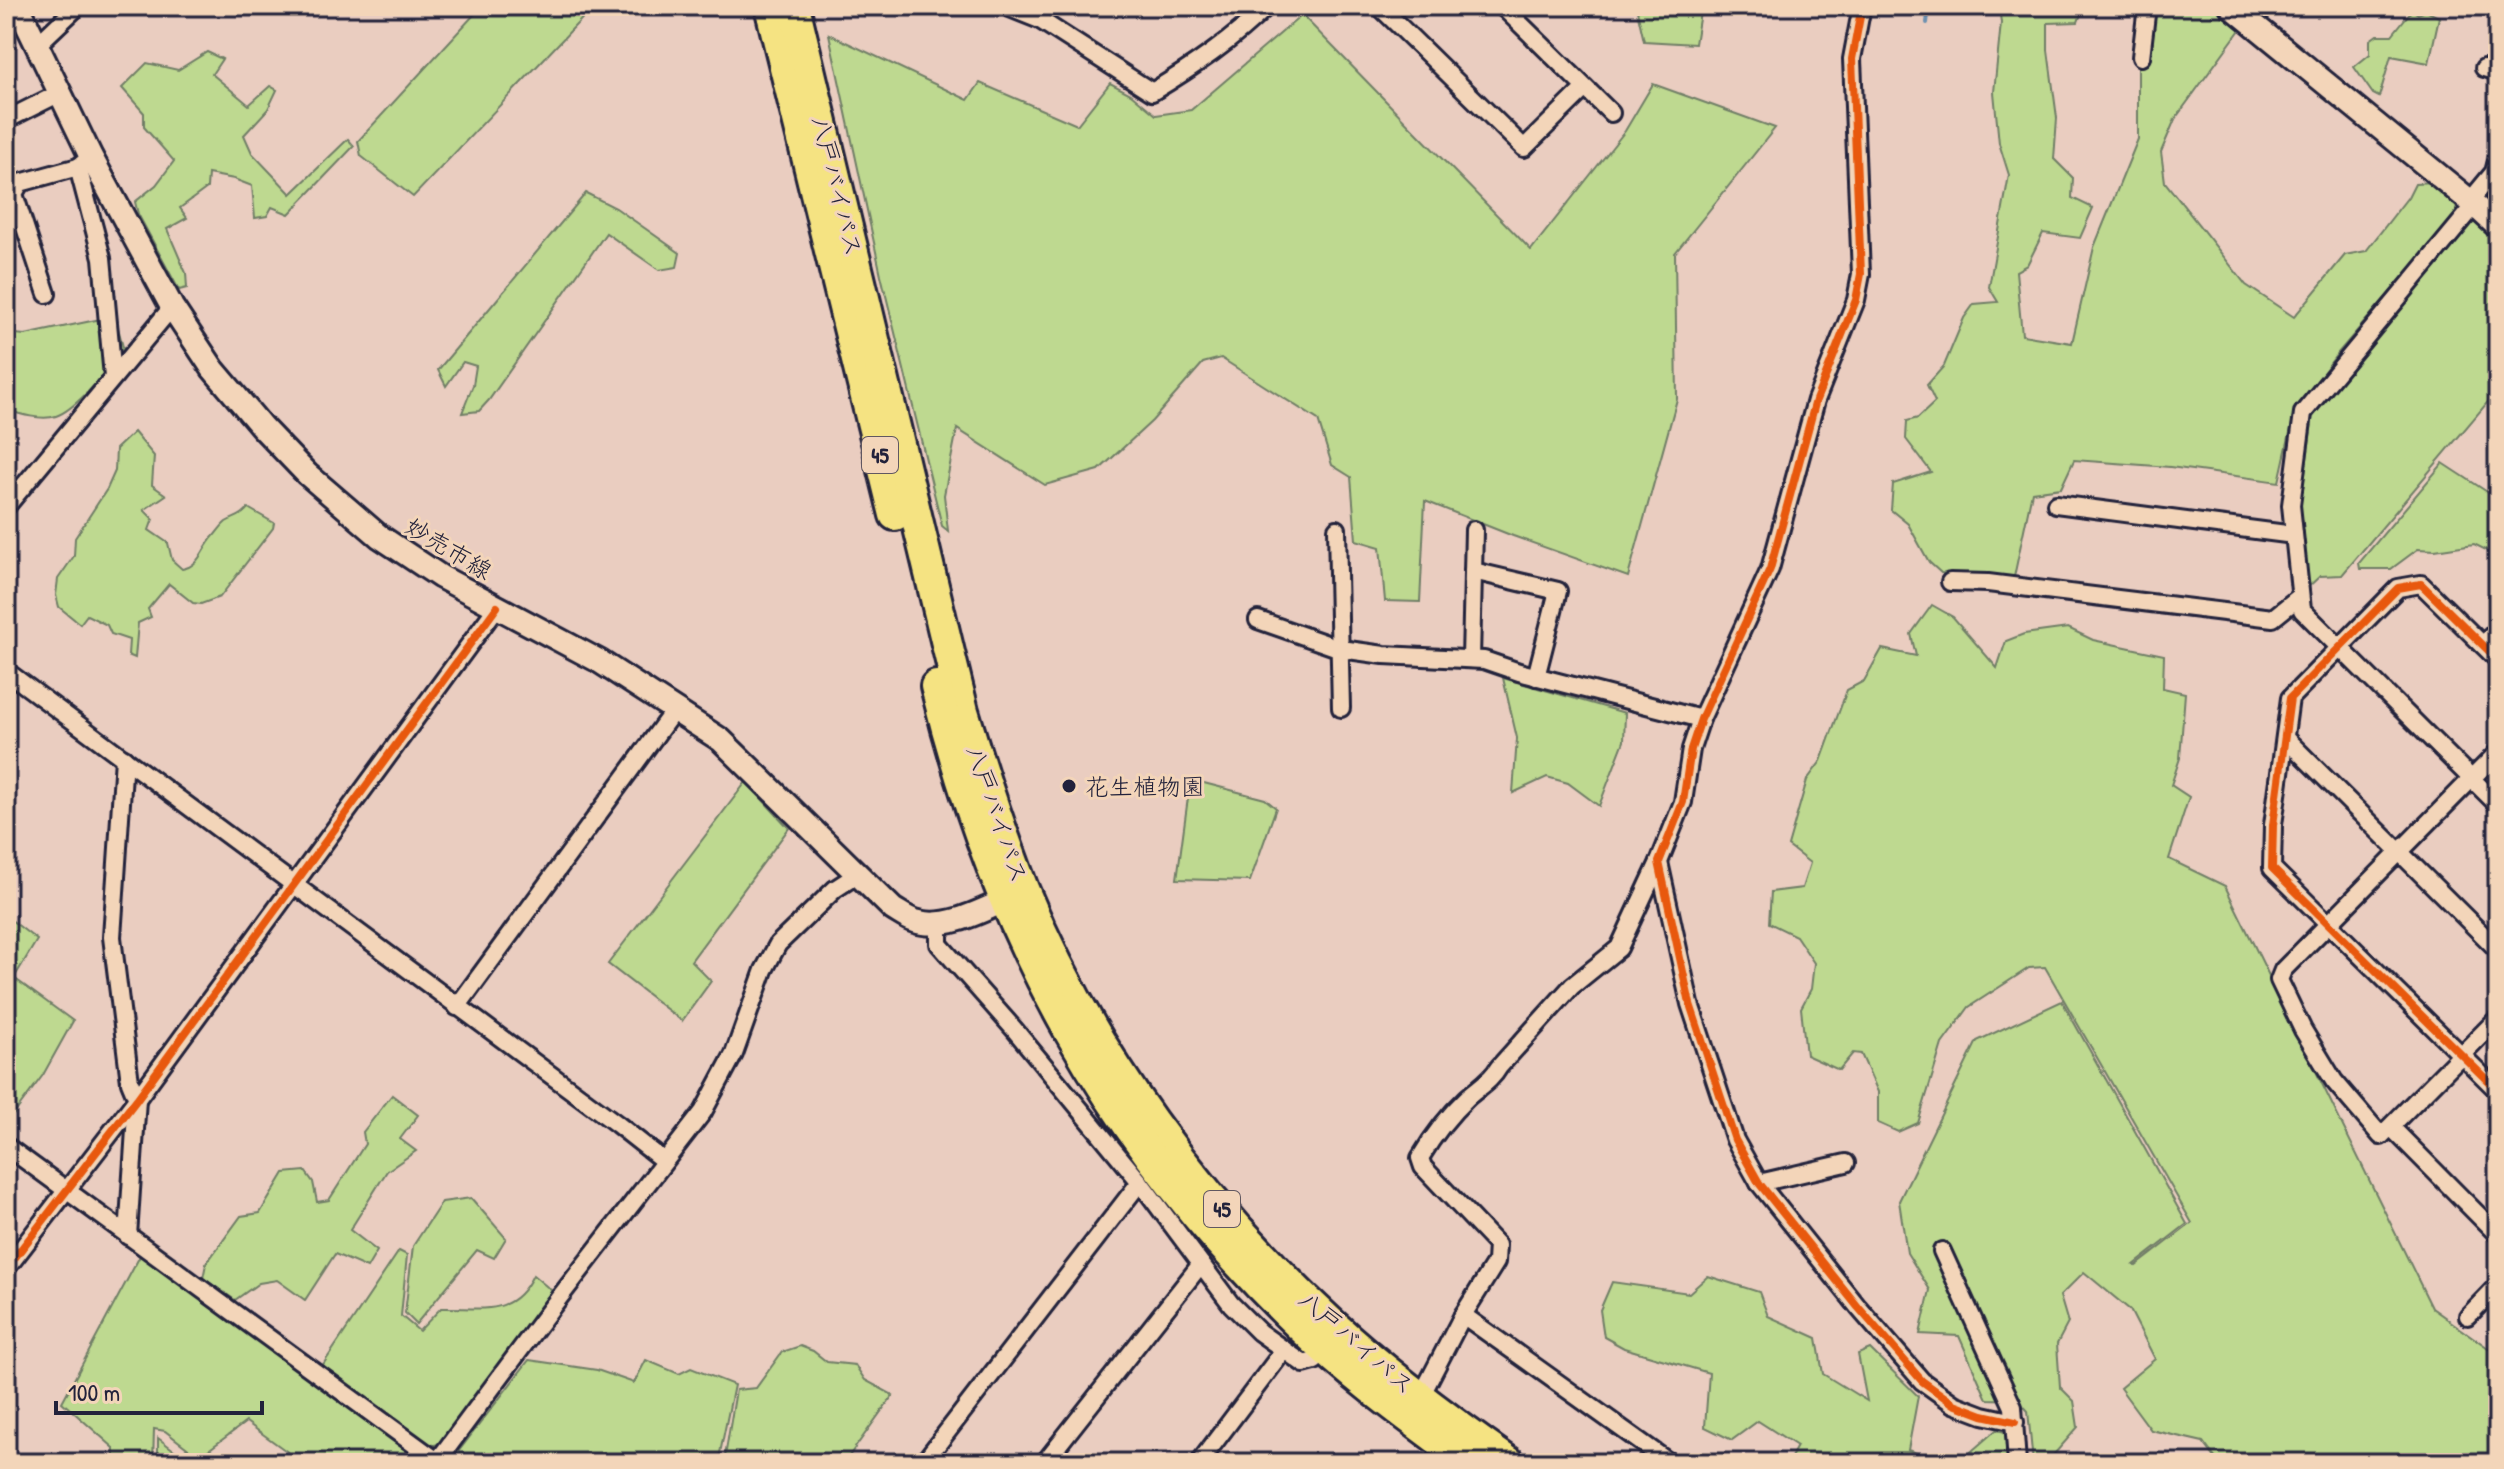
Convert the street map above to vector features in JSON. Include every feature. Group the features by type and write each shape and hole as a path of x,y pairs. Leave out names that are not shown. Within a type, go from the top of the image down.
{"highway":[{"name":"八戸バイパス","path":"770,6 952,749 981,841 1070,985 1104,1047 1208,1194 1327,1320 1501,1462"},
{"name":"八戸バイパス","path":"794,6 963,711 992,806 1014,896 1047,991 1080,1052 1119,1112 1176,1191 1230,1254 1325,1349 1470,1463"}],"main road":[{"name":"妙売市線","path":"18,6 60,93 84,162 172,307 213,369 307,474 379,536 441,577 599,661 721,740 893,909 916,922 939,923"},
{"path":"2231,6 2498,227"},
{"path":"939,923 953,921 1014,896"}],"street":[{"path":"37,45 78,6"},
{"path":"1005,6 1040,20 1152,92 1202,61 1239,33 1267,6"},
{"path":"1379,6 1524,148 1585,88"},
{"path":"1502,6 1611,113"},
{"path":"1420,1398 1463,1315 1496,1262 1497,1245 1423,1167 1420,1158 1432,1137 1468,1097 1492,1079 1499,1067 1572,986 1619,948 1683,802 1691,749 1701,719 1770,569 1816,400 1856,300 1861,274 1852,59 1862,6"},
{"path":"2141,57 2147,6"},
{"path":"6,120 60,93"},
{"path":"2498,157 2494,172 2472,203 2303,413 2291,505 2302,610 2498,805"},
{"path":"47,294 14,194 20,183 84,162 102,258 113,377"},
{"path":"6,507 172,307"},
{"path":"2056,504 2294,535"},
{"path":"1337,529 1341,708"},
{"path":"1471,659 1474,530"},
{"path":"1473,571 1558,591 1536,677"},
{"path":"1950,582 1988,583 2273,618 2299,597"},
{"path":"2498,660 2421,584 2398,588 2290,698 2273,825 2272,868 2498,1091"},
{"path":"6,1269 137,1099 497,607"},
{"path":"1258,620 1341,649 1384,655 1484,660 1536,677 1701,719"},
{"path":"2483,645 2498,629"},
{"path":"6,671 664,1161"},
{"path":"457,1007 675,709"},
{"path":"2286,739 2498,950"},
{"path":"2498,752 2283,970 2279,980 2303,1030 2334,1081 2381,1136 2498,1018"},
{"path":"124,758 112,937 130,1082 137,1099 128,1236"},
{"path":"1659,862 1690,1004 1735,1140 1759,1183 1922,1381 1954,1404 2015,1422"},
{"path":"6,1146 437,1462 703,1112 734,1054 764,970 778,944 835,889 858,874"},
{"path":"939,923 939,944 1014,1029 1140,1182 1231,1304 1259,1332 1304,1364 1315,1361 1325,1349"},
{"path":"2391,1127 2498,1235"},
{"path":"1759,1183 1846,1163"},
{"path":"923,1463 1140,1182"},
{"path":"1942,1251 2013,1407 2017,1463"},
{"path":"1044,1463 1201,1264"},
{"path":"2468,1316 2498,1285"},
{"path":"1463,1315 1670,1463"},
{"path":"1199,1463 1284,1350"}],"green space":[{"path":"482,6 594,6 413,197 361,156 358,141"},
{"path":"1636,6 1701,6 1695,44 1644,41"},
{"path":"1999,6 2084,6 2078,22 2048,23 2048,50 2057,118 2054,159 2073,178 2072,198 2093,208 2080,238 2043,233 2027,265 2016,271 2022,335 2072,343 2094,247 2138,139 2138,39 2145,6 2213,6 2242,27 2175,119 2161,152 2165,182 2246,285 2294,317 2345,255 2366,251 2408,197 2415,183 2434,182 2457,202 2456,213 2445,228 2338,353 2295,410 2279,482 2170,467 2074,460 2061,488 2032,492 2014,577 1941,573 1929,562 1908,524 1891,510 1893,484 1931,472 1906,439 1907,421 1918,418 1935,402 1927,385 1944,366 1964,318 1974,304 1998,302 1989,287 2009,175 1999,143 1994,92 2001,23"},
{"path":"2412,10 2418,14 2426,11 2439,17 2429,63 2391,56 2379,97 2373,94 2354,67 2370,54 2370,40 2377,35 2392,35"},
{"path":"1302,15 1531,250 1625,131 1653,84 1775,128 1675,253 1677,399 1628,577 1425,501 1420,602 1385,601 1380,547 1356,540 1351,477 1332,465 1318,420 1221,358 1203,363 1152,421 1099,470 1045,485 957,429 944,495 948,531 942,526 881,275 829,34 968,100 980,83 1077,125 1110,83 1131,94 1156,115 1191,110"},
{"path":"207,52 222,59 212,74 249,105 270,86 277,90 268,109 244,135 252,153 291,194 348,139 354,146 289,214 272,207 267,216 255,218 252,186 208,174 207,188 180,208 187,218 167,229 186,273 187,288 179,290 138,214 135,202 156,185 174,161 144,127 144,113 122,88 147,63 178,70"},
{"path":"586,193 616,208 680,253 677,267 659,270 606,233 489,400 479,411 462,413 473,385 476,366 463,362 446,386 438,370"},
{"path":"2474,218 2498,240 2498,390 2342,575 2320,576 2305,590 2298,505 2313,414"},
{"path":"115,316 124,351 73,405 56,416 44,418 6,410 6,333 25,335"},
{"path":"134,432 154,456 152,485 166,495 144,510 153,519 149,530 168,543 172,560 182,569 197,561 224,524 248,508 274,523 220,597 201,604 193,603 169,584 148,609 151,617 138,623 135,658 128,655 129,640 111,634 107,625 87,615 80,624 59,607 56,595 58,579 74,556 75,538 115,471 116,449"},
{"path":"2443,463 2498,499 2498,556 2474,544 2435,550 2418,549 2391,569 2360,569 2359,563"},
{"path":"1932,605 1953,617 1997,668 2006,641 2024,634 2068,628 2093,640 2164,655 2163,688 2185,693 2180,758 2171,785 2189,797 2169,859 2225,886 2432,1308 2498,1355 2498,1463 2219,1463 2203,1442 2151,1430 2120,1388 2155,1359 2130,1310 2084,1272 2060,1296 2068,1323 2057,1344 2060,1387 2074,1401 2078,1427 2049,1460 2033,1463 2028,1411 2018,1400 1987,1399 1959,1336 1920,1334 1930,1290 1907,1253 1899,1201 1977,1041 2062,1001 2187,1224 2134,1265 2192,1223 2045,967 2029,968 1969,1007 1942,1044 1918,1123 1898,1132 1878,1123 1878,1092 1861,1054 1853,1053 1839,1070 1806,1055 1801,1008 1811,989 1814,963 1796,936 1769,923 1771,892 1802,888 1810,863 1788,846 1807,780 1821,761 1847,690 1864,681 1882,649 1916,656 1911,634"},
{"path":"1503,678 1625,713 1624,741 1599,806 1568,783 1547,777 1513,793 1517,738"},
{"path":"746,782 789,828 691,961 711,981 682,1021 608,964"},
{"path":"1200,782 1265,799 1276,808 1250,881 1177,879 1189,790"},
{"path":"6,916 37,940 14,978 73,1021 43,1075 8,1122 6,1122"},
{"path":"392,1095 418,1115 400,1139 416,1151 387,1171 350,1230 377,1251 367,1268 335,1254 305,1300 277,1280 259,1283 235,1300 203,1278 206,1264 241,1216 260,1213 284,1173 305,1171 313,1182 317,1202 329,1200 365,1144 363,1132"},
{"path":"471,1198 506,1238 494,1258 477,1250 416,1324 405,1313 413,1246 442,1202"},
{"path":"399,1251 407,1255 401,1316 419,1331 441,1308 483,1308 505,1304 525,1289 533,1275 552,1291 439,1444 429,1446 322,1366"},
{"path":"141,1254 420,1456 422,1463 294,1463 296,1458 246,1422 199,1457 165,1431 154,1429 153,1463 114,1463 114,1448 62,1402"},
{"path":"1708,1276 1759,1292 1768,1316 1817,1338 1823,1374 1867,1401 1858,1354 1870,1349 1918,1396 1908,1450 1944,1463 1834,1463 1826,1458 1821,1463 1788,1463 1797,1446 1758,1421 1732,1440 1705,1427 1709,1373 1624,1348 1604,1337 1600,1310 1612,1282 1689,1293"},
{"path":"800,1346 827,1362 855,1365 865,1380 893,1395 844,1463 724,1463 736,1390 756,1388 782,1352"},
{"path":"529,1360 597,1370 634,1383 646,1360 679,1374 691,1368 734,1385 718,1463 455,1463 455,1456"},
{"path":"1996,1430 2011,1433 2010,1463 1958,1463"},
{"path":"158,1438 191,1463 158,1463"}],"waterway":[{"path":"1927,23 1929,6"}],"cycle path":[{"path":"1862,6 1852,59 1861,274 1856,300 1816,400 1770,569 1701,719 1691,749 1683,802 1659,862 1690,1004 1735,1140 1759,1183 1922,1381 1954,1404 2015,1422"},
{"path":"2498,660 2421,584 2398,588 2290,698 2273,825 2272,868 2498,1091"},
{"path":"6,1269 137,1099 497,607"}],"place":[{"name":"花生植物園","path":"1069,786"}]}
